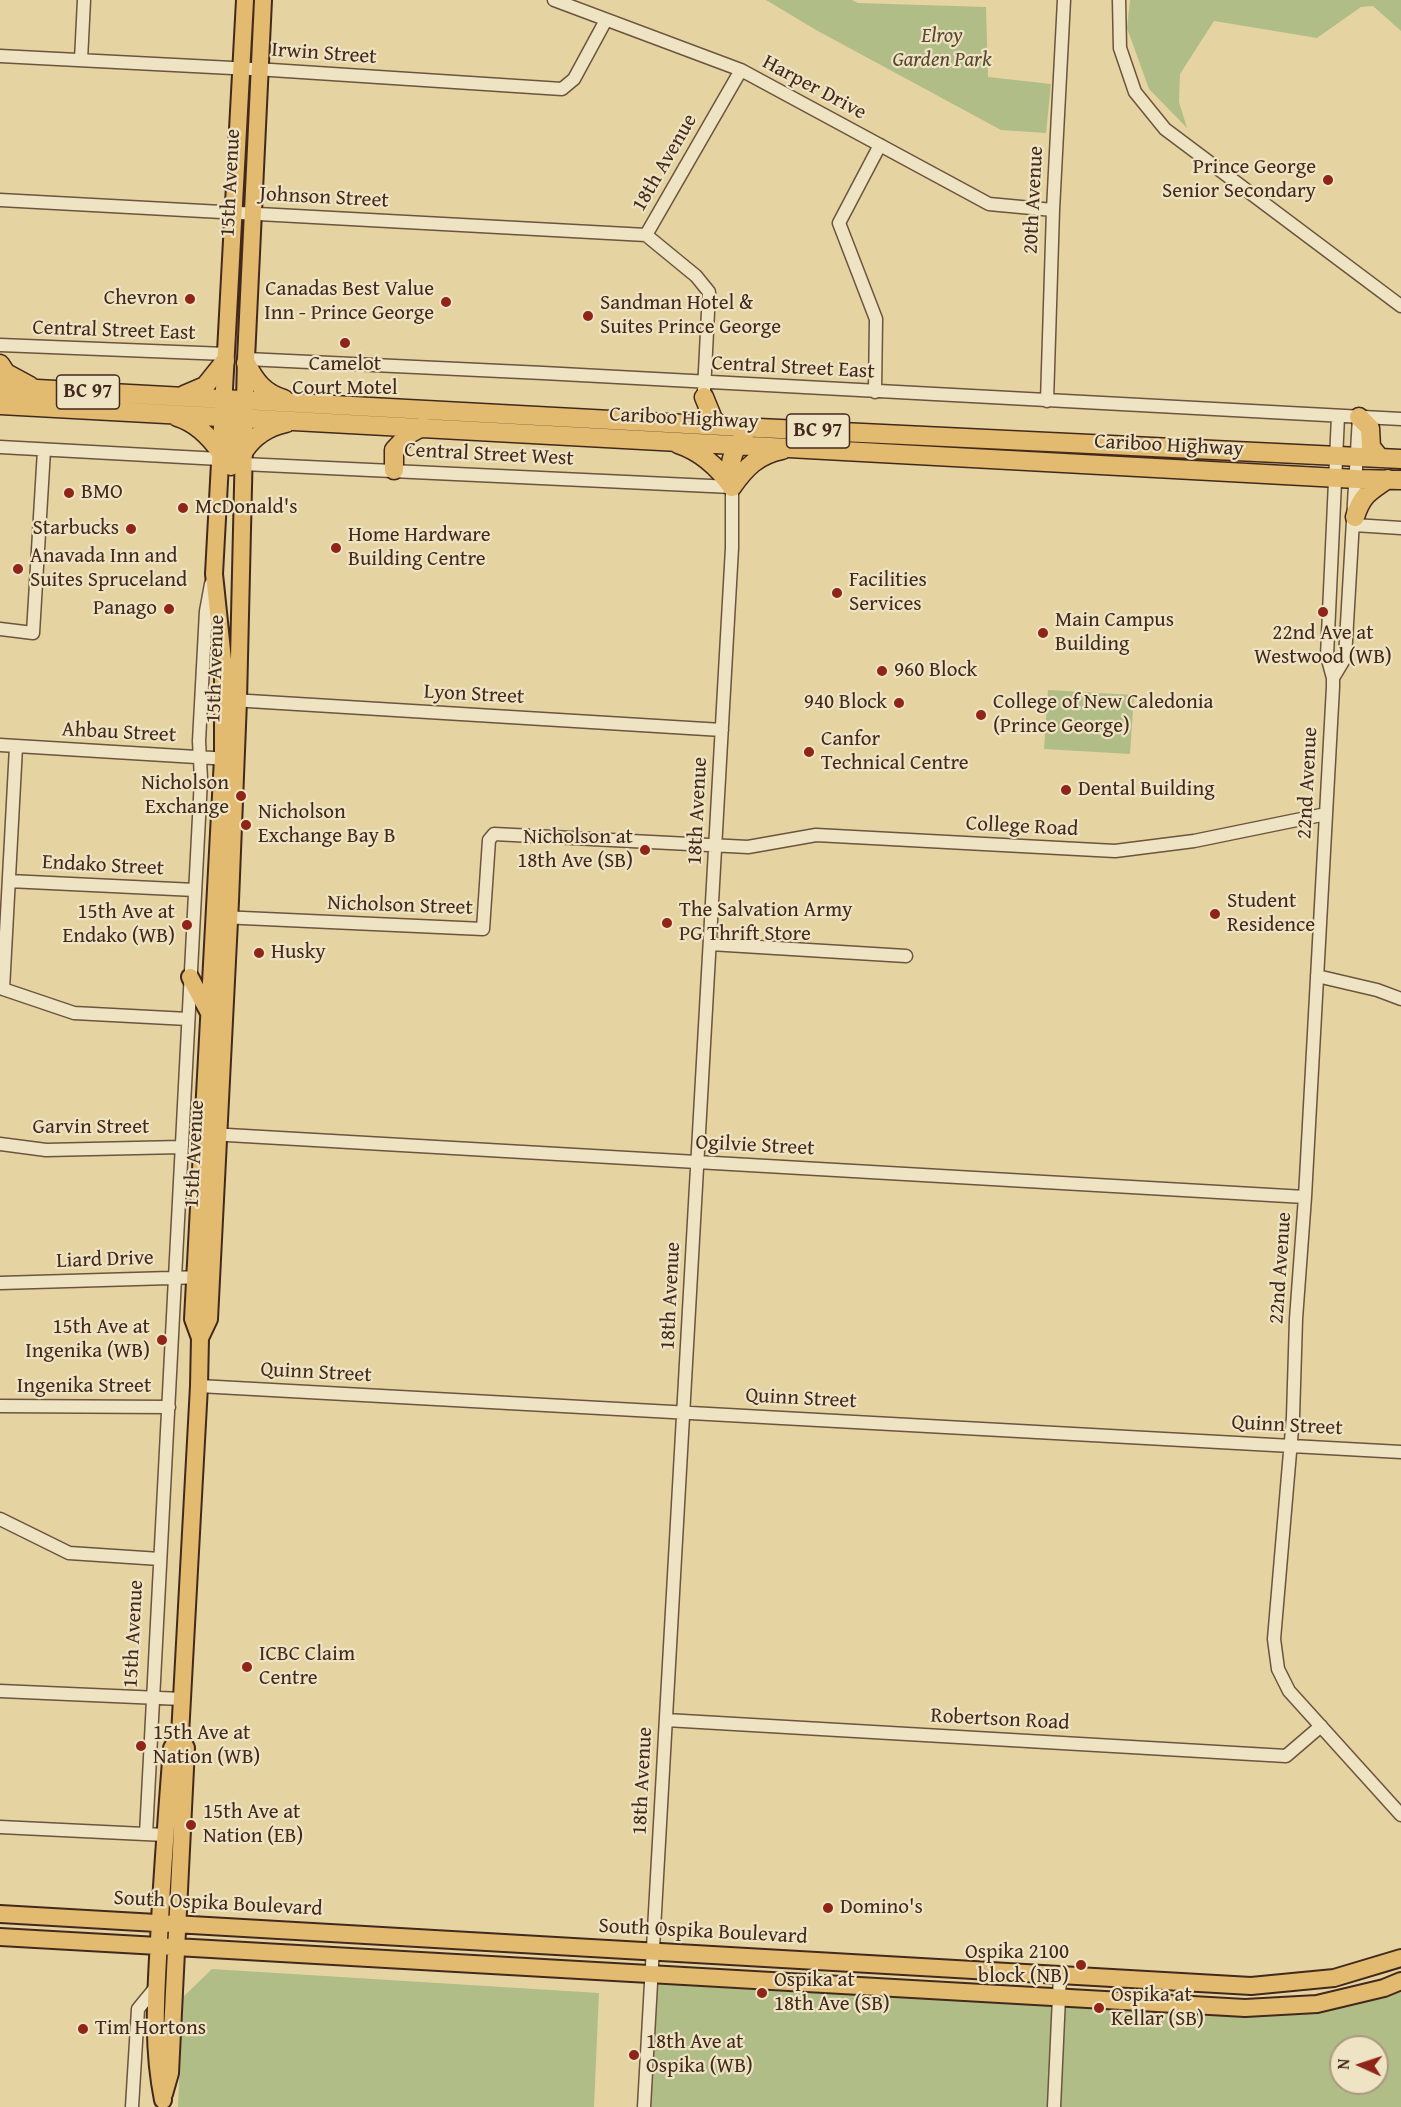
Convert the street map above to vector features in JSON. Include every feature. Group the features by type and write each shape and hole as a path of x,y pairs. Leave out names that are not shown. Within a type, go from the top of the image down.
{"highway":[{"path":"177,397 205,386 214,377 226,358"},
{"path":"232,459 264,431 300,412 264,390 254,379 246,361"},
{"path":"0,364 6,373 37,389"},
{"name":"Cariboo Highway","path":"0,387 177,397 234,410"},
{"path":"686,424 693,417 705,390"},
{"path":"705,390 713,419 720,426"},
{"name":"Cariboo Highway","path":"0,405 164,413 234,410 686,424 1401,459"},
{"path":"232,459 234,410"},
{"name":"Cariboo Highway","path":"300,412 365,424 1395,480"},
{"path":"164,413 194,424 232,459"},
{"path":"1359,417 1370,428 1371,447 1380,458"},
{"path":"365,424 381,434 394,450 394,470"},
{"path":"394,450 409,434 422,427"},
{"path":"732,487 729,472 730,460 737,444 744,435 759,428"},
{"path":"665,440 684,446 715,465 732,487"},
{"path":"732,487 752,462 765,455 792,447"},
{"path":"1354,521 1360,502 1369,492 1395,480"}],"main road":[{"name":"15th Avenue","path":"234,410 226,358 245,0"},
{"name":"15th Avenue","path":"234,410 246,361 263,0"},
{"name":"15th Avenue","path":"163,2103 170,2073 177,1947 186,1748 180,1735 200,1386 200,1338 193,1319 203,1277 231,700 242,542 238,524 232,459"},
{"name":"15th Avenue","path":"231,700 223,660 214,574 232,459"},
{"name":"15th Avenue","path":"210,1134 209,1012 222,917"},
{"path":"190,977 209,1012"},
{"name":"15th Avenue","path":"163,2103 154,2033 156,1987 172,1748 180,1735"},
{"name":"South Ospika Boulevard","path":"0,1914 1251,1986 1334,1978 1401,1958"},
{"path":"0,1937 1245,2008 1317,2004 1384,1988 1401,1981"}],"street":[{"path":"81,60 84,0"},
{"name":"Harper Drive","path":"554,0 741,70 989,204 1053,210"},
{"name":"20th Avenue","path":"1047,401 1053,210 1064,0"},
{"path":"1119,0 1120,48 1135,92 1165,129 1401,306"},
{"name":"Irwin Street","path":"0,56 562,89 574,79 606,20"},
{"name":"18th Avenue","path":"705,390 709,292 696,276 646,235 741,70"},
{"path":"875,392 876,319 839,223 880,145"},
{"name":"Johnson Street","path":"0,200 646,235"},
{"name":"Central Street East","path":"0,345 226,358"},
{"name":"Central Street East","path":"246,361 543,373 705,390 875,392 1401,419"},
{"name":"22nd Avenue","path":"1338,416 1327,656 1333,678 1326,814 1296,1319 1291,1446 1274,1639 1278,1669 1289,1691 1401,1815"},
{"name":"22nd Avenue","path":"1333,678 1345,658 1359,417"},
{"name":"Central Street West","path":"0,447 732,487"},
{"path":"0,629 33,633 44,450"},
{"name":"18th Avenue","path":"644,2107 732,548 732,487"},
{"path":"1354,521 1401,528"},
{"name":"15th Avenue","path":"146,1834 201,779 199,741 206,611 214,574"},
{"name":"Lyon Street","path":"231,700 722,730"},
{"name":"Ahbau Street","path":"0,745 229,759"},
{"path":"16,747 3,989 74,1012 188,1019"},
{"name":"College Road","path":"715,844 748,847 816,835 1115,851 1194,841 1326,814"},
{"name":"Nicholson Street","path":"222,917 479,930 483,929 489,840 494,834 715,844"},
{"name":"Endako Street","path":"9,881 195,890"},
{"path":"710,944 906,957"},
{"path":"1317,976 1377,990 1401,999"},
{"name":"Ogilvie Street","path":"210,1134 1305,1197"},
{"name":"Garvin Street","path":"0,1144 46,1150 181,1148"},
{"name":"Liard Drive","path":"0,1283 203,1277"},
{"name":"Quinn Street","path":"200,1386 1401,1452"},
{"name":"Ingenika Street","path":"0,1406 169,1407"},
{"path":"0,1519 69,1553 160,1559"},
{"path":"0,1691 182,1699"},
{"name":"Robertson Road","path":"666,1720 1286,1756 1321,1726"},
{"path":"0,1827 165,1835"},
{"path":"1054,2107 1060,1975"},
{"path":"132,2107 138,2009 156,1987"}],"green space":[{"name":"Elroy Garden Park","path":"766,0 852,0 858,3 986,7 988,77 1051,84 1046,133 1001,130 816,30"},
{"path":"1130,0 1401,0 1401,31 1373,6 1361,7 1317,38 1214,21 1180,74 1179,102 1187,128 1149,89 1127,28"},
{"path":"1048,690 1134,695 1130,754 1044,749"},
{"path":"212,1969 599,1993 594,2107 178,2107 183,1997"},
{"path":"653,1975 1049,1998 1312,2001 1401,1982 1401,2107 646,2107"}],"place":[{"name":"Prince George Senior Secondary","path":"1328,180"},
{"name":"Chevron","path":"190,299"},
{"name":"Canadas Best Value Inn - Prince George","path":"446,302"},
{"name":"Sandman Hotel & Suites Prince George","path":"588,316"},
{"name":"Camelot Court Motel","path":"345,343"},
{"name":"BMO","path":"69,493"},
{"name":"McDonald's","path":"183,508"},
{"name":"Starbucks","path":"131,529"},
{"name":"Home Hardware Building Centre","path":"336,548"},
{"name":"Anavada Inn and Suites Spruceland","path":"18,569"},
{"name":"Facilities Services","path":"837,593"},
{"name":"Panago","path":"169,609"},
{"name":"22nd Ave at Westwood (WB)","path":"1323,612"},
{"name":"Main Campus Building","path":"1043,633"},
{"name":"960 Block","path":"882,671"},
{"name":"940 Block","path":"899,703"},
{"name":"College of New Caledonia (Prince George)","path":"981,715"},
{"name":"Canfor Technical Centre","path":"809,752"},
{"name":"Dental Building","path":"1066,790"},
{"name":"Nicholson Exchange","path":"241,796"},
{"name":"Nicholson Exchange Bay B","path":"246,825"},
{"name":"Nicholson at 18th Ave (SB)","path":"645,850"},
{"name":"Student Residence","path":"1215,914"},
{"name":"The Salvation Army PG Thrift Store","path":"667,923"},
{"name":"15th Ave at Endako (WB)","path":"187,925"},
{"name":"Husky","path":"259,953"},
{"name":"15th Ave at Ingenika (WB)","path":"162,1340"},
{"name":"ICBC Claim Centre","path":"247,1667"},
{"name":"15th Ave at Nation (WB)","path":"141,1746"},
{"name":"15th Ave at Nation (EB)","path":"191,1825"},
{"name":"Domino's","path":"828,1908"},
{"name":"Ospika 2100 block (NB)","path":"1081,1965"},
{"name":"Ospika at 18th Ave (SB)","path":"762,1993"},
{"name":"Ospika at Kellar (SB)","path":"1099,2008"},
{"name":"Tim Hortons","path":"83,2029"},
{"name":"18th Ave at Ospika (WB)","path":"634,2055"}]}
